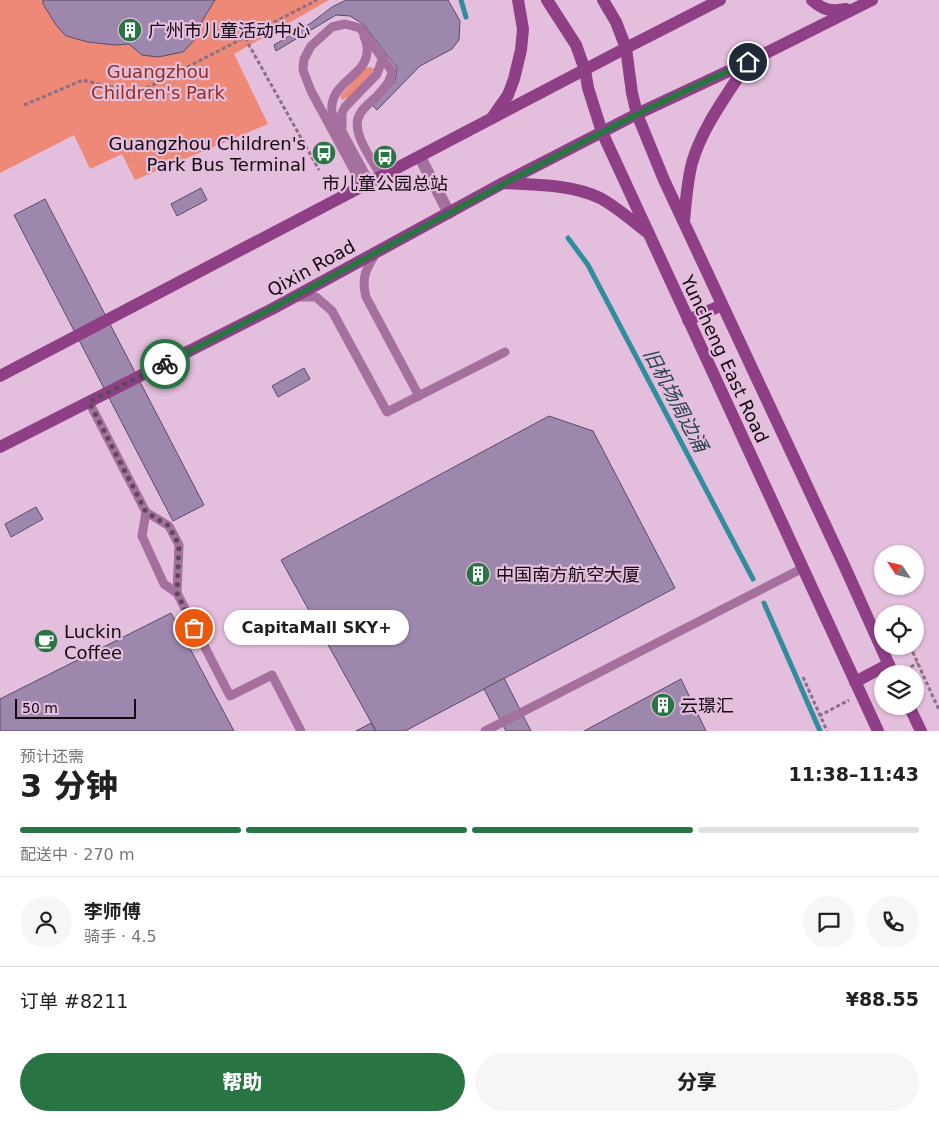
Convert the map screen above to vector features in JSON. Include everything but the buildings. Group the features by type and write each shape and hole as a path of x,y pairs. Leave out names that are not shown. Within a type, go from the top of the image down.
{"main road":[{"path":"490,120 508,95 521,50 523,29 518,0"},
{"name":"Yuncheng East Road","path":"547,0 576,45 602,132 878,731"},
{"name":"Yuncheng East Road","path":"603,0 616,22 626,48 637,114 664,180 889,665"},
{"path":"0,376 720,0"},
{"path":"812,0 822,8 836,11 858,7"},
{"name":"Qixin Road","path":"0,448 295,297 503,184 637,114 748,62 872,0"},
{"path":"684,223 687,184 692,161 705,132 748,62"},
{"path":"503,184 555,186 584,191 614,207 649,234"},
{"path":"688,320 722,305"},
{"path":"855,682 874,675"},
{"path":"913,715 921,731"}],"street":[{"path":"420,157 449,213"}],"lane":[{"path":"367,185 311,91 302,70 304,59 311,46 332,27 340,24 354,25 360,28 383,57 392,72 391,79 377,97 360,112 356,130 382,177"},
{"path":"363,31 368,50 366,59 335,93 332,100 332,113 367,185"},
{"path":"342,131 342,113 345,107 377,74 383,57"},
{"path":"376,253 366,269 363,283 366,296 420,396"},
{"path":"295,297 316,297 332,310 387,412 505,352"},
{"path":"89,402 146,512 169,526 179,545 177,593"},
{"path":"146,512 142,536 164,584 177,593 230,696 272,675 301,731"},
{"path":"485,731 803,568"}],"path":[{"path":"24,105 83,80 131,92 141,91 317,0"},
{"path":"245,38 320,170"},
{"path":"914,655 939,710"},
{"path":"803,677 827,731"}],"green space":[{"name":"Guangzhou Children's Park","path":"0,0 329,0 234,54 268,124 135,180 122,154 90,169 74,135 0,173"},
{"path":"365,68 375,69 349,97 341,100 341,95"}],"waterway":[{"name":"旧机场周边涌","path":"461,0 466,17"},
{"name":"旧机场周边涌","path":"568,238 588,265 753,579"},
{"name":"旧机场周边涌","path":"764,603 820,731"}],"way so far":[{"path":"165,364 89,402 146,512 169,526 179,545 177,593 194,628"}],"place":[{"name":"广州市儿童活动中心","path":"130,30"},
{"name":"Guangzhou Children's Park Bus Terminal","path":"324,153"},
{"name":"市儿童公园总站","path":"385,157"},
{"name":"中国南方航空大厦","path":"478,574"},
{"name":"CapitaMall SKY+","path":"194,628"},
{"name":"Luckin Coffee","path":"46,641"},
{"name":"云璟汇","path":"663,705"}],"route":[{"path":"165,364 274,308 637,114 748,62"}]}
